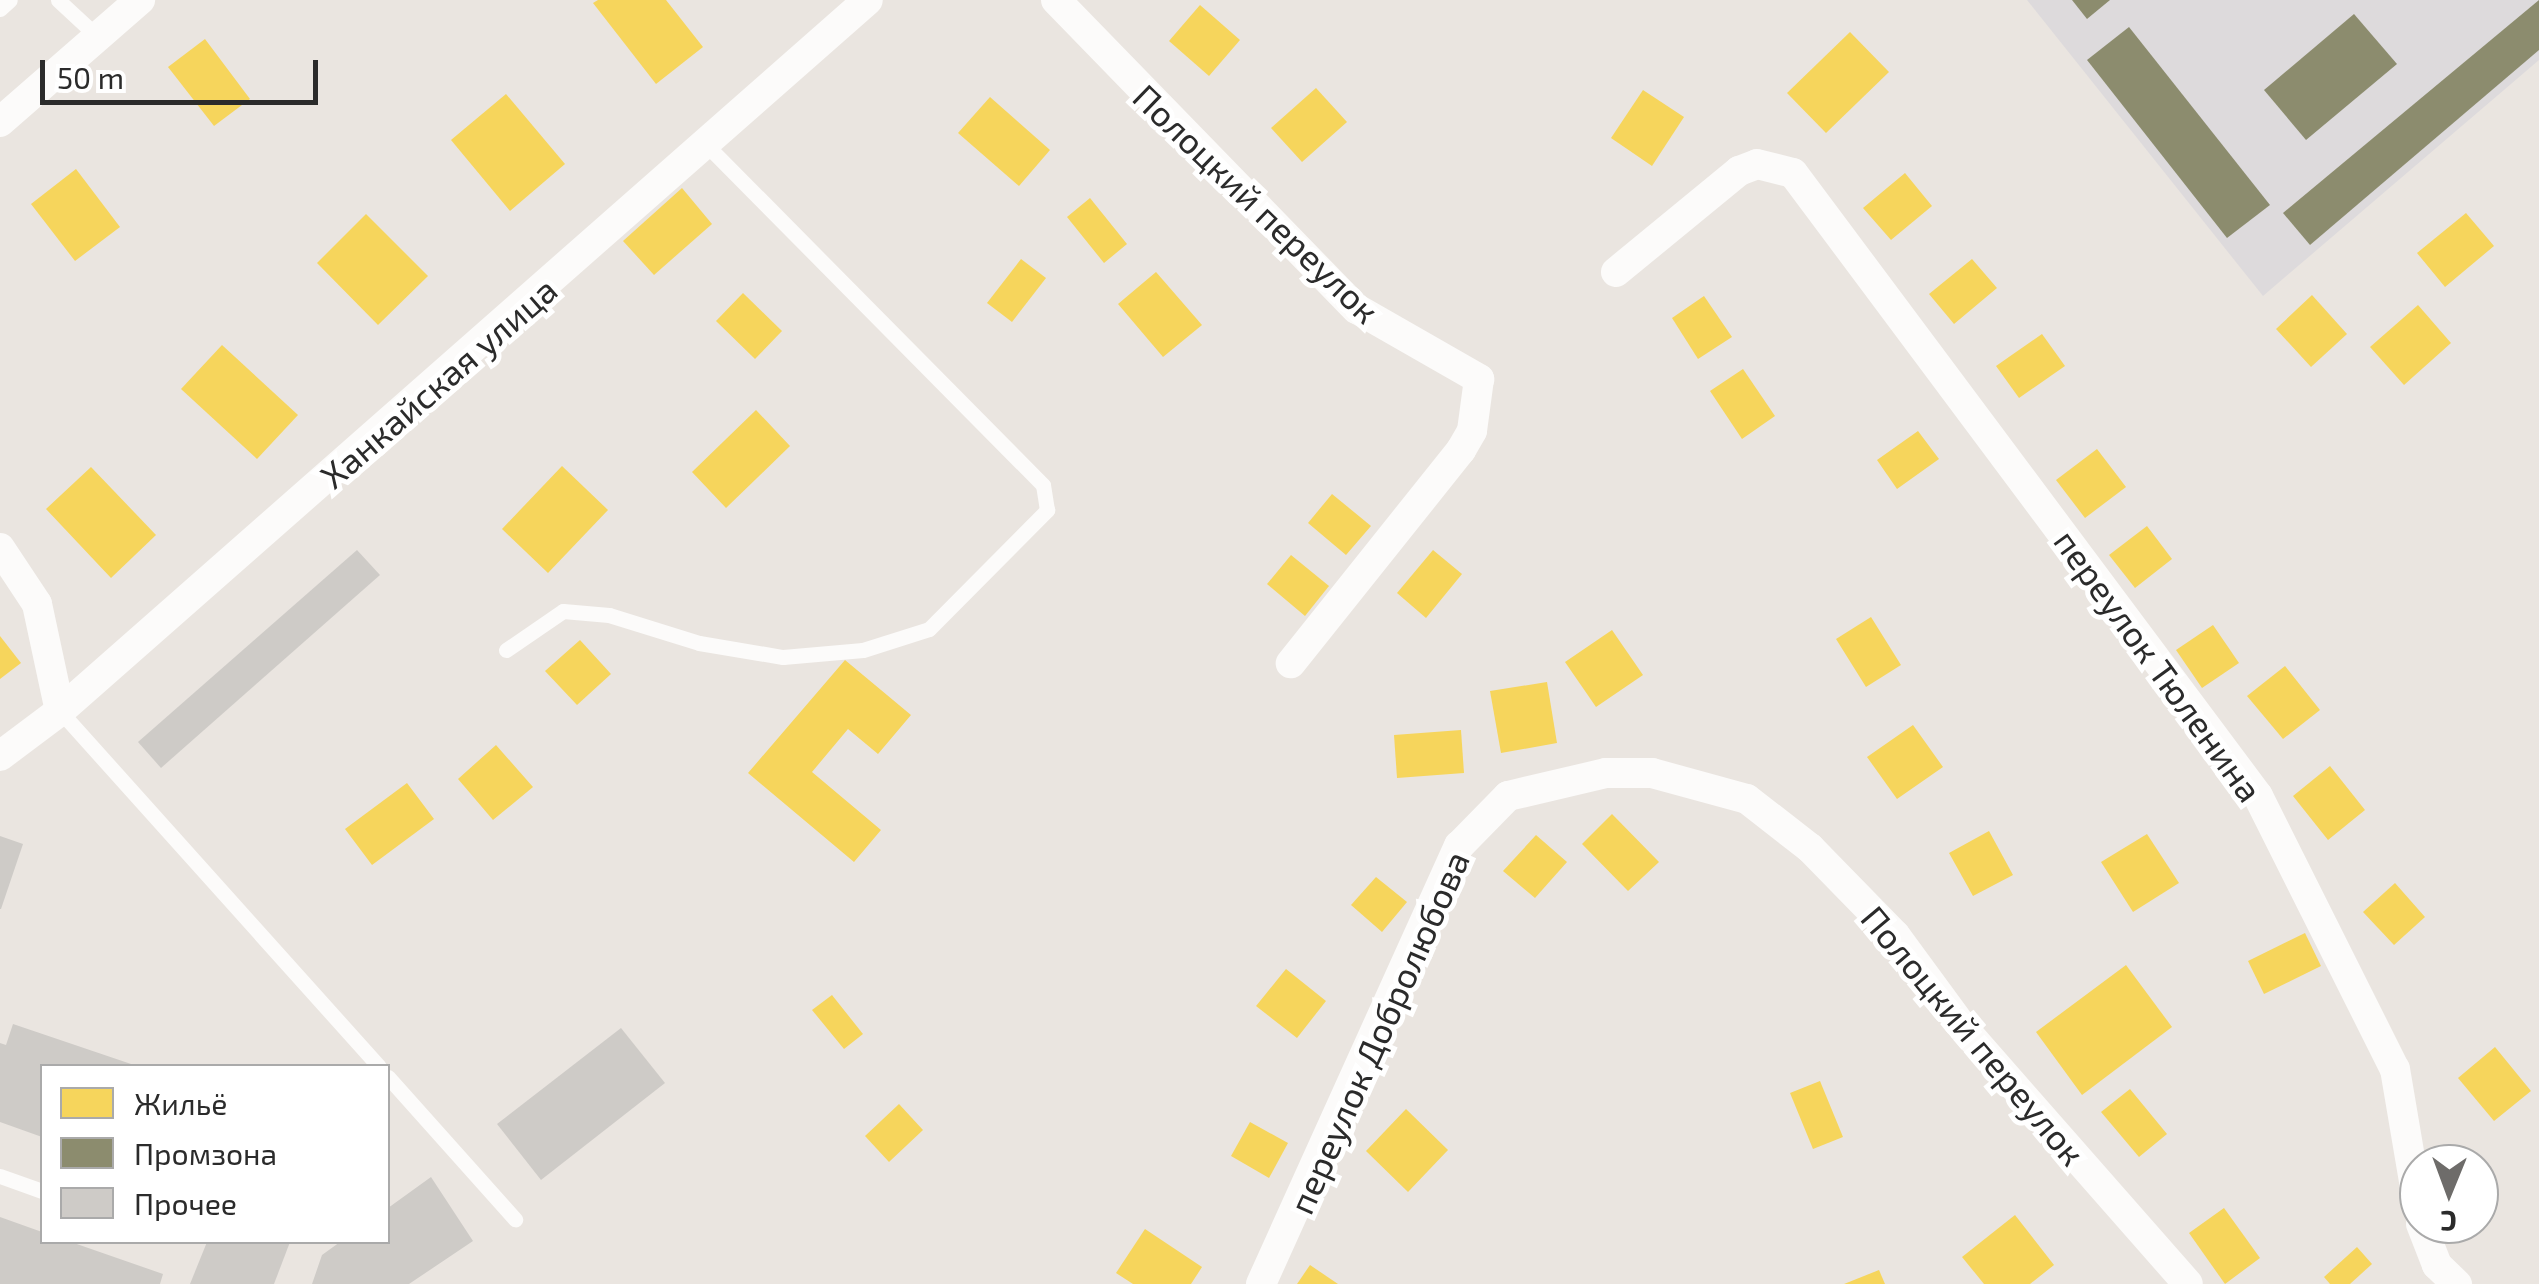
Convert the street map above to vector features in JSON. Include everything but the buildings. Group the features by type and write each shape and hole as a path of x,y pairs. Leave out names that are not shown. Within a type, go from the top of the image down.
{"street":[{"path":"0,122 140,0"},
{"name":"Ханкайская улица","path":"0,756 60,711 708,146 868,0"},
{"name":"Полоцкий переулок","path":"1056,0 1358,309 1478,380 1472,432 1461,450 1291,663"},
{"name":"переулок Тюленина","path":"1616,272 1739,171 1757,164 1793,173 2258,796 2395,1069 2408,1144"},
{"path":"0,548 37,604 60,711"},
{"name":"переулок Добролюбова","path":"1261,1284 1459,846 1508,796 1606,773 1652,773 1747,799"},
{"name":"Полоцкий переулок","path":"1747,799 1810,848 1895,934 1964,1029 2188,1284"},
{"path":"2429,1244 2437,1265 2457,1284"}],"lane":[{"path":"0,9 10,0"},
{"path":"58,0 98,37"},
{"path":"506,650 562,611 609,615 699,643 783,657 862,650 929,629 1047,510 1042,485 708,146"},
{"path":"60,711 376,1064"},
{"path":"390,1078 515,1219"},
{"path":"0,1176 40,1189"}],"shaded area":[{"path":"2027,0 2539,0 2539,60 2263,296"}]}
